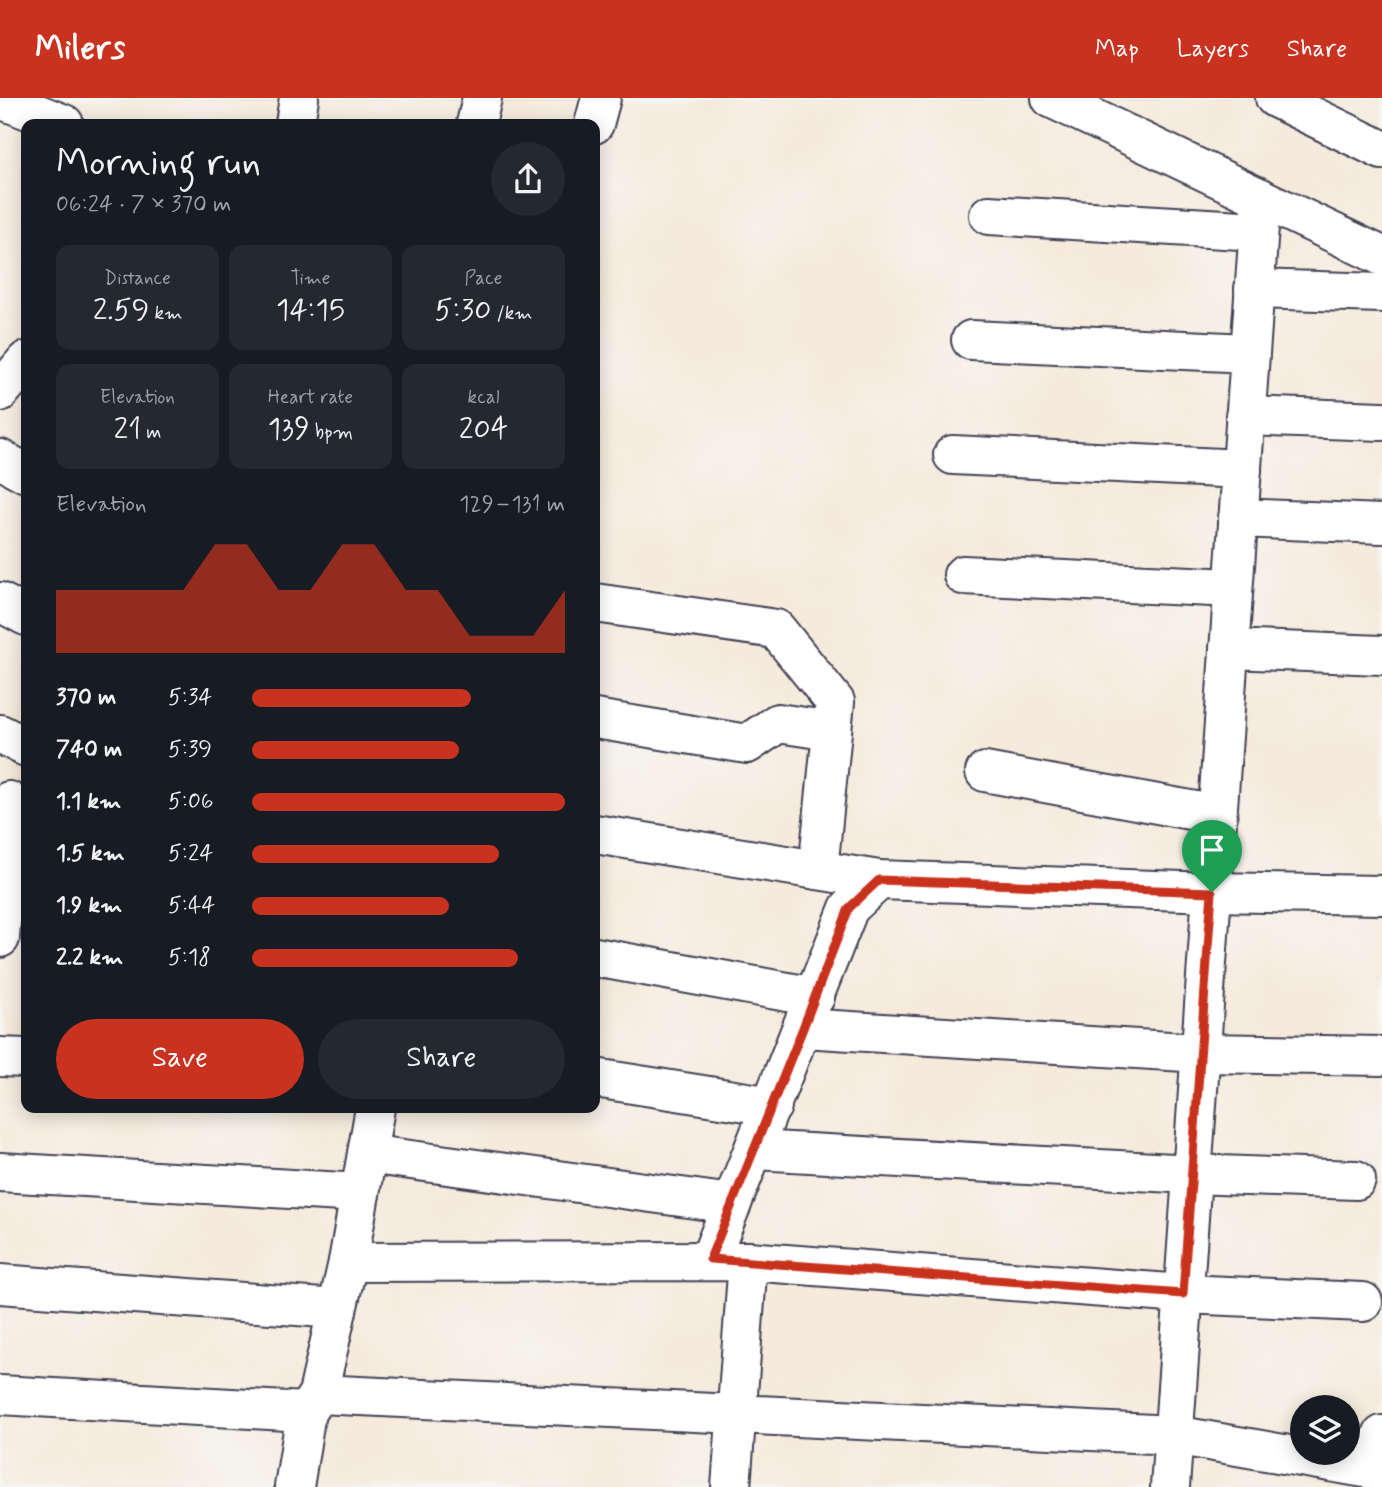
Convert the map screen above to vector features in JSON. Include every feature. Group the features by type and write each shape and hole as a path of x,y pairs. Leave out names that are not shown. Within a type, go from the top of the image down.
{"street":[{"path":"296,119 299,98"},
{"path":"477,119 481,98"},
{"path":"595,119 601,98"},
{"path":"1051,98 1260,214 1381,254"},
{"path":"1275,98 1382,150"},
{"path":"0,99 51,119"},
{"path":"989,215 1260,214"},
{"path":"1170,1487 1260,214"},
{"path":"1254,289 1382,293"},
{"path":"971,340 1250,353"},
{"path":"0,392 19,359"},
{"path":"1245,416 1382,421"},
{"path":"953,455 1242,469"},
{"path":"0,459 21,470"},
{"path":"1238,518 1382,524"},
{"path":"963,575 1233,588"},
{"path":"0,602 21,613"},
{"path":"600,604 776,629 835,702 818,870"},
{"path":"1229,649 1382,655"},
{"path":"600,720 747,744 778,723 832,731"},
{"path":"0,734 21,744"},
{"path":"985,772 1217,815"},
{"path":"14,808 0,937 21,938"},
{"path":"600,835 879,880 1382,895"},
{"path":"710,1259 849,908 879,880"},
{"path":"600,958 809,1012 1201,1053 1382,1056"},
{"path":"0,1057 21,1058"},
{"path":"600,1079 772,1106"},
{"path":"293,1487 348,1262 374,1113"},
{"path":"754,1150 1192,1174 1356,1180"},
{"path":"367,1154 732,1203"},
{"path":"0,1172 360,1192"},
{"path":"348,1262 710,1259 1183,1294 1363,1302"},
{"path":"732,1487 747,1261"},
{"path":"0,1284 337,1309"},
{"path":"0,1395 736,1415 1174,1435 1379,1459"}],"route":[{"path":"879,880 1212,892 1183,1294 710,1259 849,908 879,880"}]}
